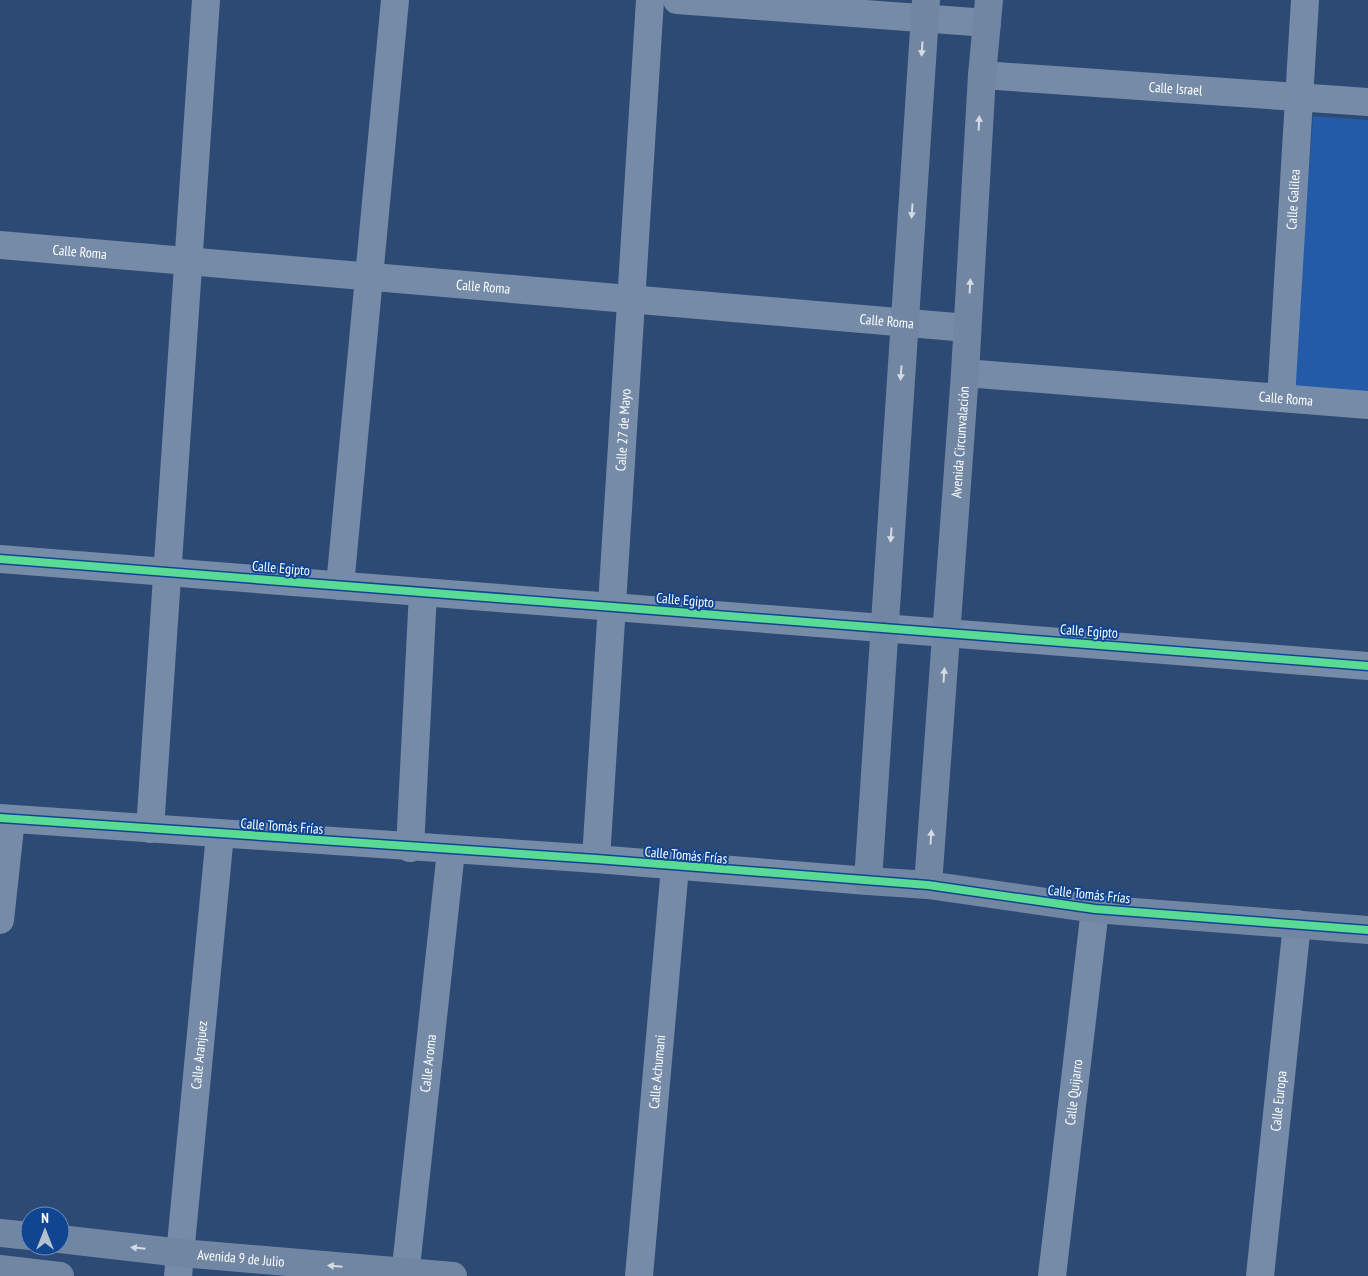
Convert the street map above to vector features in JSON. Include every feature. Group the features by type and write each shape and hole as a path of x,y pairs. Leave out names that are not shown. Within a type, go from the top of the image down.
{"street":[{"path":"150,829 206,0"},
{"path":"340,586 395,0"},
{"name":"Calle 27 de Mayo","path":"596,859 650,0"},
{"path":"677,0 988,11"},
{"name":"Calle Galilea","path":"1281,398 1304,0"},
{"path":"868,881 925,9"},
{"name":"Avenida Circunvalación","path":"928,885 965,373 982,75 988,11"},
{"name":"Calle Israel","path":"982,75 1368,102"},
{"name":"Calle Roma","path":"0,245 968,328"},
{"name":"Calle Roma","path":"965,373 1368,405"},
{"name":"Calle Egipto","path":"0,559 1368,666"},
{"path":"410,848 423,592"},
{"path":"0,920 5,818"},
{"name":"Calle Tomás Frías","path":"5,818 451,851 596,859 675,867 928,885 1095,909 1368,930"},
{"name":"Calle Aranjuez","path":"179,1264 220,834"},
{"name":"Calle Aroma","path":"405,1274 451,851"},
{"name":"Calle Achumani","path":"639,1276 675,867"},
{"name":"Calle Quijarro","path":"1052,1276 1095,909"},
{"name":"Calle Europa","path":"1260,1276 1297,924"},
{"path":"0,1233 20,1235"},
{"name":"Avenida 9 de Julio","path":"70,1241 179,1264 453,1276"},
{"path":"0,1269 60,1276"}],"shaded area":[{"path":"1313,116 1368,120 1368,393 1293,387"}],"cycle path":[{"path":"0,559 1368,666"},
{"path":"0,818 596,859 928,885 1095,909 1368,930"}]}
